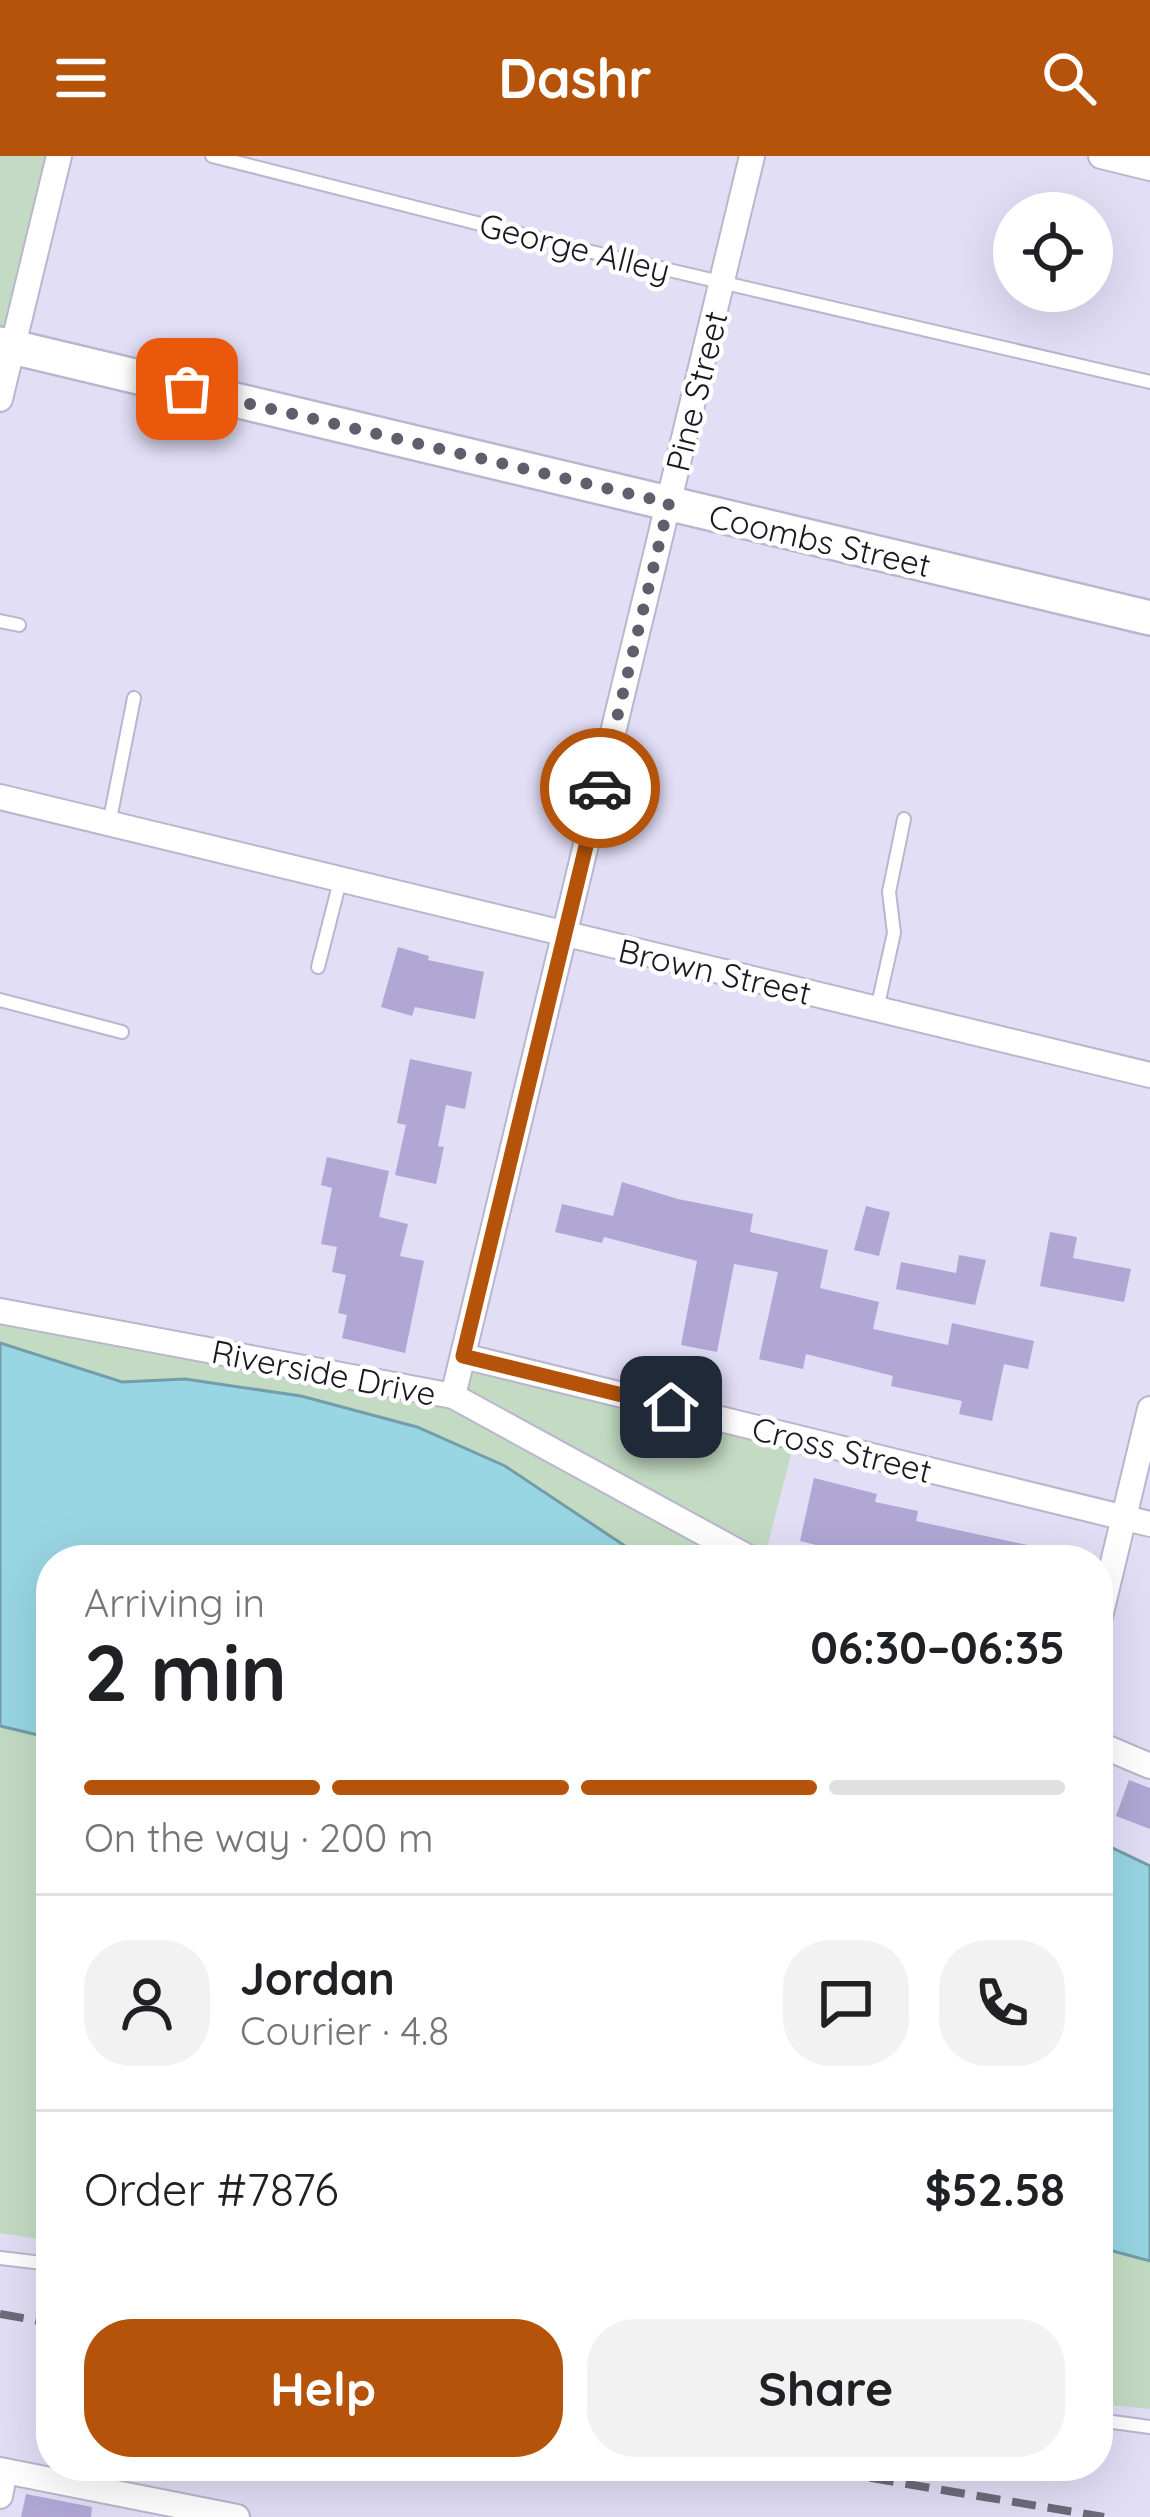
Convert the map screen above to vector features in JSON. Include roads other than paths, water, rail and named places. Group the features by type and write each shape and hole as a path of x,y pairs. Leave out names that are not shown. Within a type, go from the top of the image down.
{"street":[{"path":"0,399 6,346 58,156"},
{"name":"Pine Street","path":"453,1396 752,156"},
{"path":"1101,156 1150,168"},
{"name":"Coombs Street","path":"6,346 1150,618"},
{"name":"Brown Street","path":"0,797 1150,1075"},
{"name":"Riverside Drive","path":"0,1311 453,1396 726,1545"},
{"name":"Cross Street","path":"463,1356 1150,1524"},
{"path":"1113,1563 1150,1408"},
{"path":"1113,1750 1150,1766"},
{"path":"2,2479 237,2517"}],"lane":[{"name":"George Alley","path":"212,156 722,283 1150,382"},
{"path":"0,621 19,625"},
{"path":"109,824 134,698"},
{"path":"877,1010 894,933 889,892 904,819"},
{"path":"318,967 340,881"},
{"path":"0,1000 122,1032"},
{"path":"0,2258 36,2262"},
{"path":"1113,2422 1150,2427"}],"railway":[{"path":"0,2314 36,2320"},
{"path":"889,2481 1104,2517"}]}
